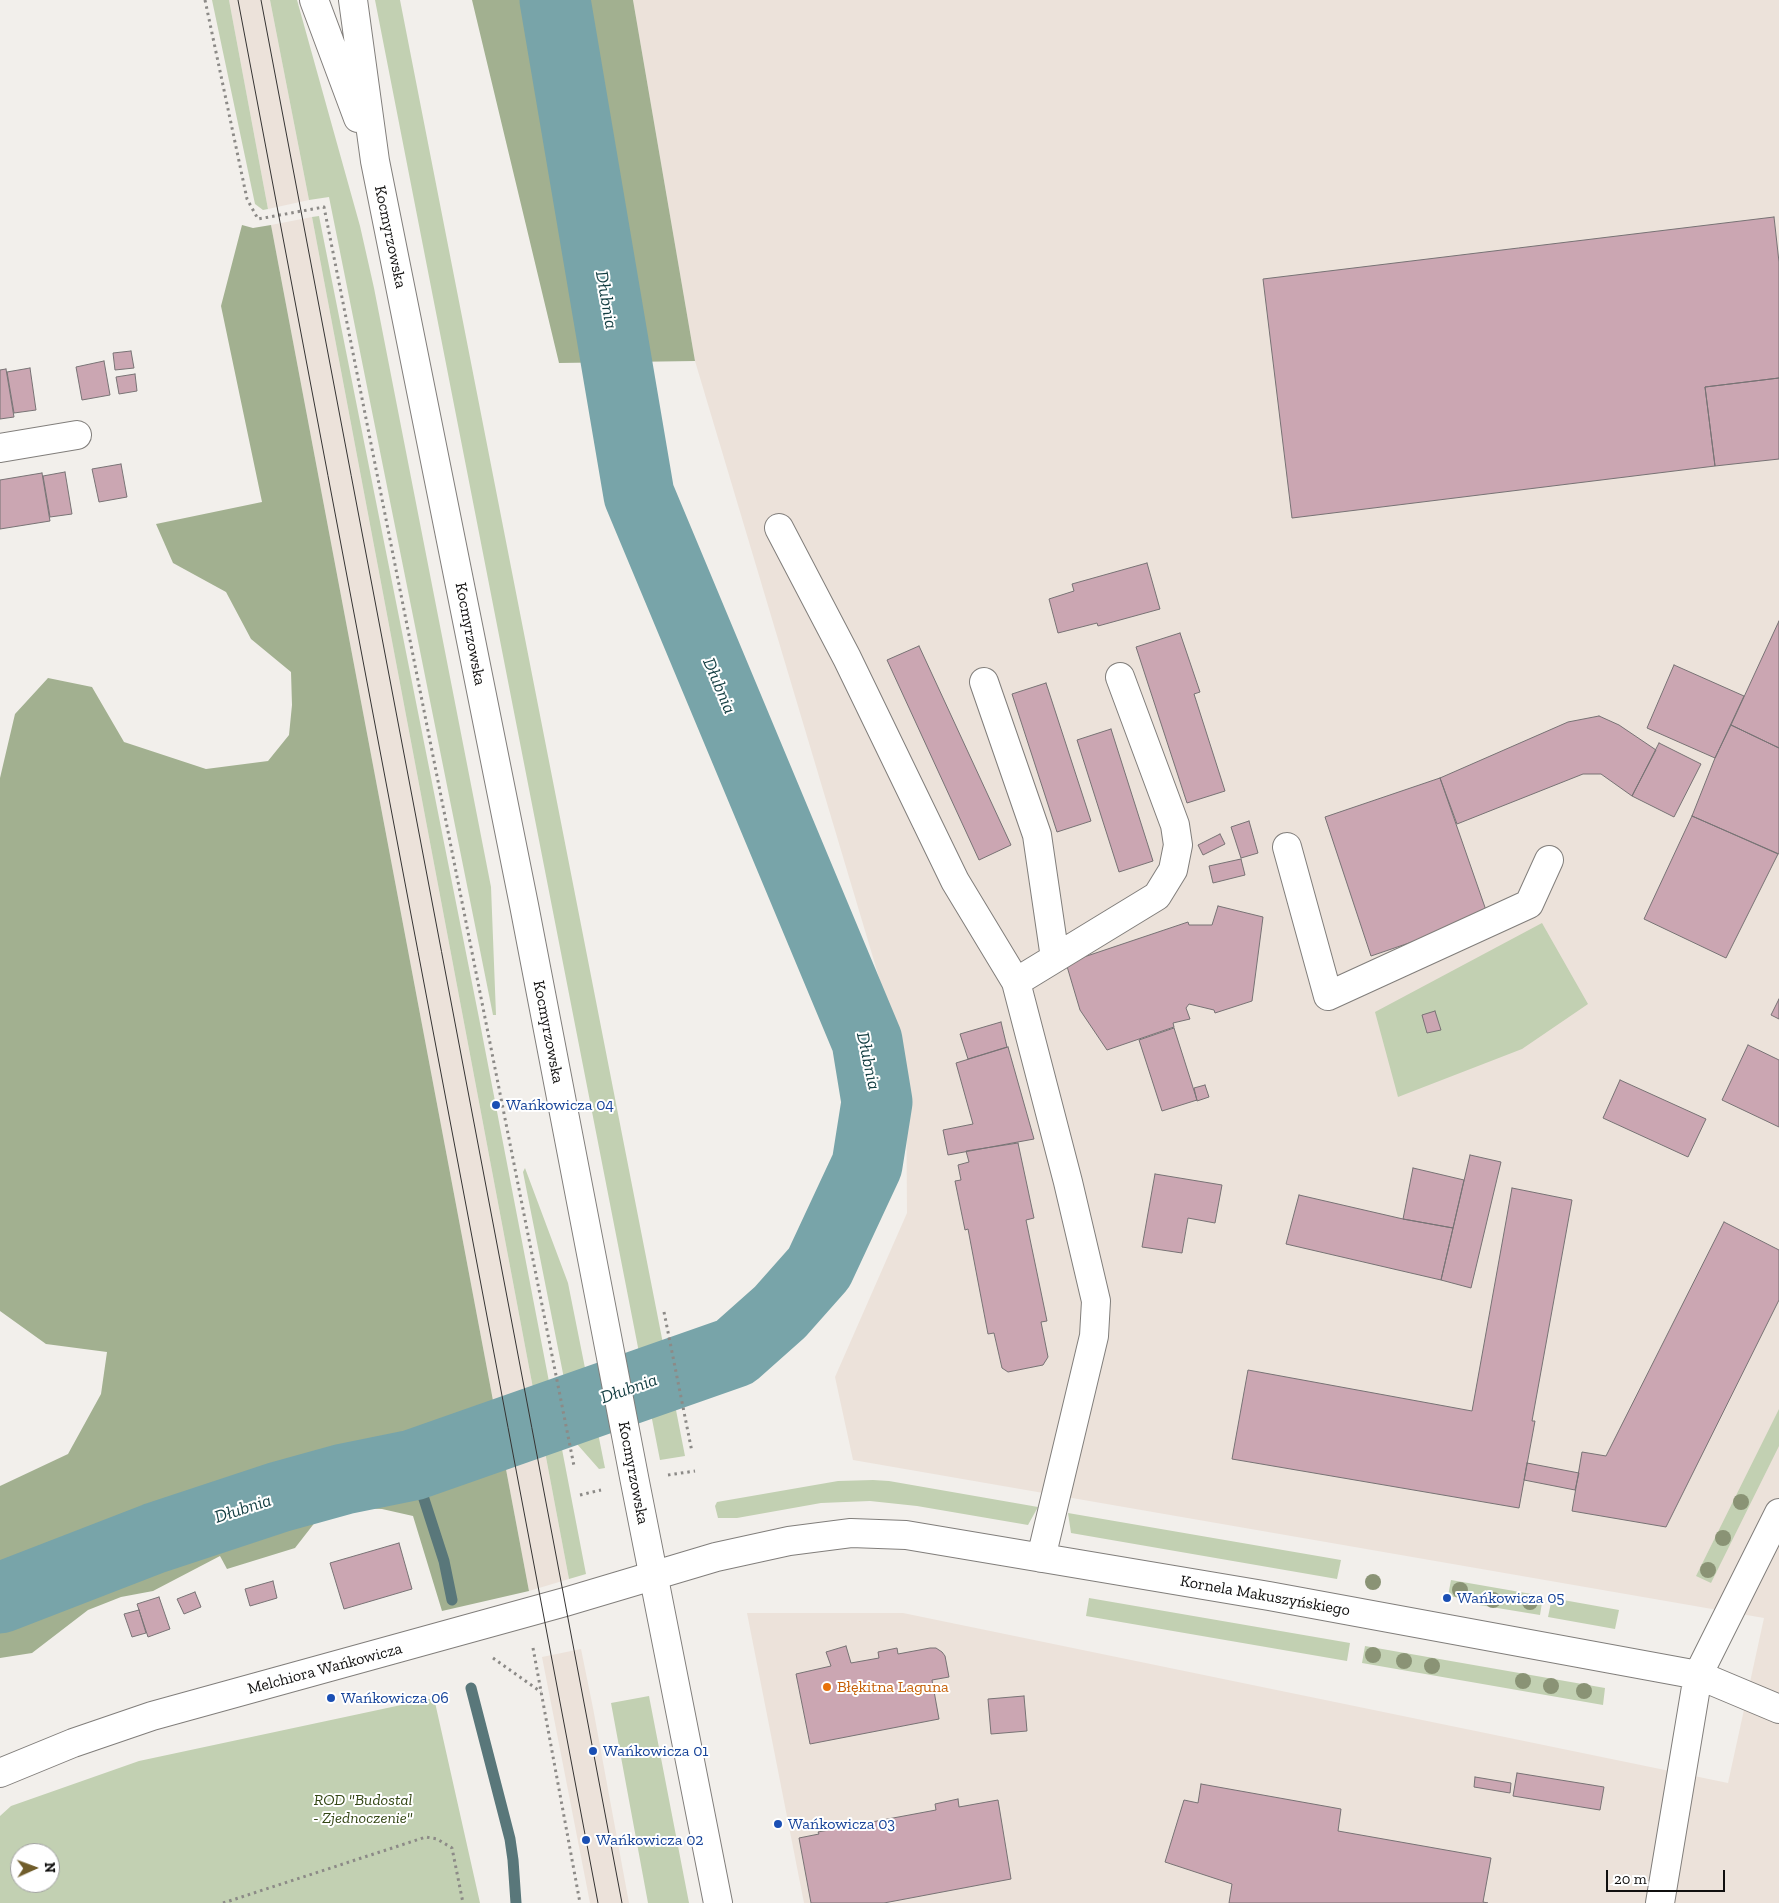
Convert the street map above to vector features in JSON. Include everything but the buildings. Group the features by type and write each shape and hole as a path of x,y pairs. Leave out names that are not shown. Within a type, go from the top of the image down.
{"main road":[{"name":"Kocmyrzowska","path":"314,0 375,161"},
{"name":"Kocmyrzowska","path":"353,0 375,161 606,1327 622,1485 654,1577 718,1903"},
{"path":"0,448 77,434"},
{"path":"779,528 847,658 955,880 1016,982 1068,1182 1096,1301 1094,1336 1041,1558"},
{"path":"1016,982 1157,896 1173,870 1178,845 1175,825 1120,677"},
{"path":"984,682 1037,835 1055,958"},
{"path":"1287,847 1328,996 1529,904 1550,860"},
{"path":"1660,1903 1698,1675 1779,1513"},
{"name":"Kornela Makuszyńskiego","path":"654,1577 734,1553 789,1541 851,1533 906,1535 1433,1626 1698,1675 1779,1708"},
{"name":"Melchiora Wańkowicza","path":"0,1773 73,1743 152,1716 654,1577"}],"path":[{"path":"205,0 247,199 258,219 324,207 574,1466"},
{"path":"664,1312 692,1452"},
{"path":"665,1476 695,1471"},
{"path":"580,1494 622,1485"},
{"path":"533,1648 580,1903"},
{"path":"489,1656 541,1692"},
{"path":"224,1903 426,1837 438,1839 452,1848 463,1903"}],"shaded area":[{"path":"229,0 270,0 309,200 268,209"},
{"path":"633,0 1779,0 1779,1903 804,1903 747,1613 903,1613 1728,1783 1764,1618 853,1460 835,1377 907,1213 906,1068 695,361"},
{"path":"312,217 569,1579 529,1591 271,225"},
{"path":"581,1649 629,1903 590,1903 542,1657"}],"green space":[{"path":"212,0 229,0 268,209 263,210 255,204"},
{"path":"270,0 297,0 360,226 374,288 491,887 496,1015 493,1015 329,197 309,200"},
{"path":"375,0 400,0 685,1456 660,1460"},
{"path":"472,0 633,0 695,361 559,363"},
{"path":"319,216 479,1018 586,1574 569,1579 312,217"},
{"path":"242,225 253,228 271,225 529,1591 442,1611 413,1516 382,1509 351,1508 316,1521 295,1548 227,1569 220,1556 153,1591 121,1597 88,1610 32,1653 0,1658 0,1486 68,1454 101,1394 107,1352 46,1344 0,1311 0,778 15,714 48,678 92,687 124,742 206,769 268,761 289,735 292,705 291,672 251,639 226,592 173,563 156,524 262,502 221,306"},
{"path":"1542,923 1588,1004 1522,1049 1398,1097 1375,1012"},
{"path":"525,1168 568,1283 605,1468 599,1469 577,1444 523,1172"},
{"path":"1779,1409 1779,1446 1711,1583 1696,1576"},
{"path":"838,1481 889,1481 1038,1507 1028,1525 917,1506 870,1501 821,1503 737,1518 718,1518 715,1506 717,1502"},
{"path":"1068,1513 1341,1560 1337,1579 1071,1533"},
{"path":"1451,1580 1543,1596 1540,1615 1473,1604 1474,1600 1448,1596"},
{"path":"1089,1598 1350,1643 1347,1661 1086,1616"},
{"path":"1552,1598 1619,1610 1615,1629 1548,1617"},
{"path":"1365,1646 1605,1688 1603,1705 1362,1663"},
{"path":"649,1696 689,1903 648,1903 611,1703"},
{"name":"ROD \"Budostal - Zjednoczenie\"","path":"434,1698 480,1903 0,1903 0,1816 11,1806 139,1761"}],"waterway":[{"name":"Dłubnia","path":"0,1598 155,1538 279,1497 344,1479 413,1465 735,1352 780,1312 819,1268 867,1165 877,1102 867,1041 639,495 555,0"},
{"path":"413,1465 444,1561 452,1600"},
{"path":"471,1688 510,1839 516,1903"}],"tram line":[{"path":"238,0 598,1903"},
{"path":"261,0 622,1903"}],"place":[{"name":"Wańkowicza 04","path":"496,1105"},
{"name":"Wańkowicza 05","path":"1447,1598"},
{"name":"Błękitna Laguna","path":"827,1687"},
{"name":"Wańkowicza 06","path":"331,1698"},
{"name":"Wańkowicza 01","path":"593,1751"},
{"name":"Wańkowicza 03","path":"778,1824"},
{"name":"Wańkowicza 02","path":"586,1840"}]}
